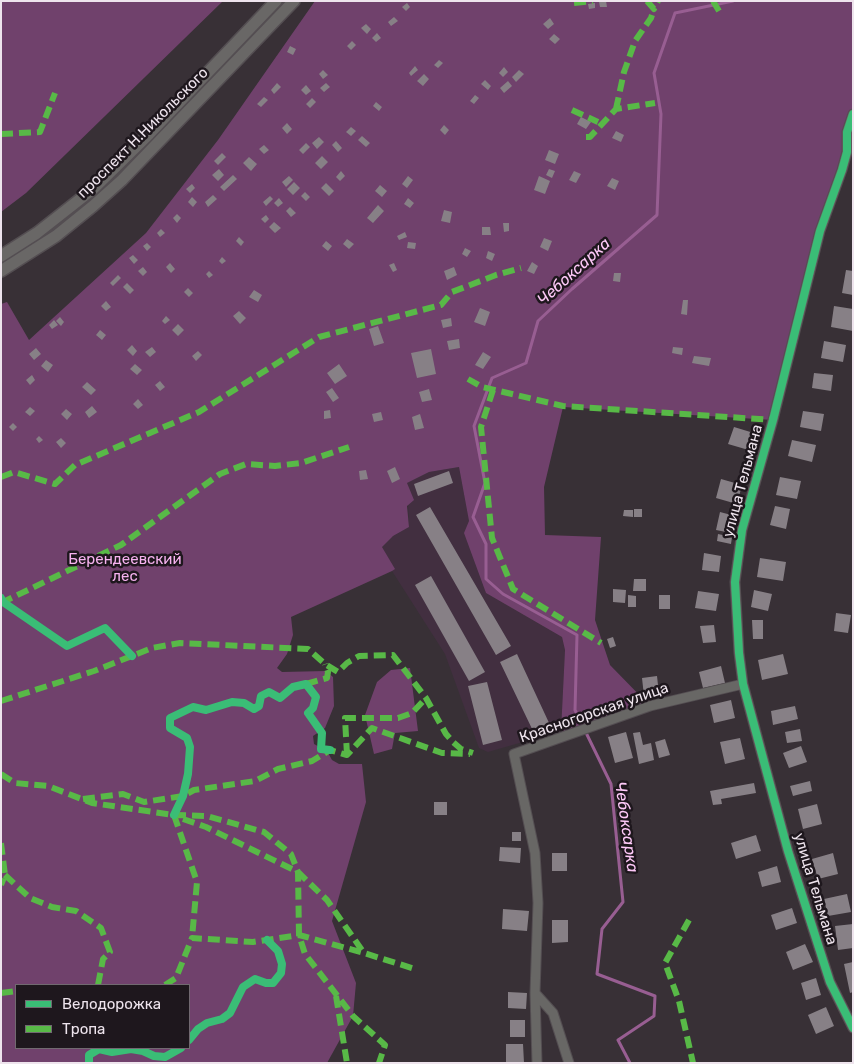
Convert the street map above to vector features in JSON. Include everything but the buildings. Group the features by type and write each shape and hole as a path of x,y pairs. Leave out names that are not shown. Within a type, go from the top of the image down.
{"main road":[{"name":"проспект Н.Никольского","path":"1,256 37,233 93,189 149,134 276,1"},
{"name":"проспект Н.Никольского","path":"1,270 56,236 122,180 294,1"}],"street":[{"name":"улица Тельмана","path":"853,114 847,132 847,152 820,230 773,420 742,530 735,582 739,653 743,684 788,851 827,973 853,1028"},
{"name":"Красногорская улица","path":"538,1063 535,994 538,902 536,853 514,754 650,706 743,684"},
{"path":"535,994 553,1013 569,1063"}],"shaded area":[{"path":"459,467 469,521 486,593 562,637 565,650 561,731 488,752 479,748 445,654 392,571 394,569 382,547 393,536 409,527 407,483 429,472"}],"green space":[{"path":"1,1 223,1 26,193 1,212"},
{"name":"Берендеевский лес","path":"315,1 853,1 853,114 847,152 820,231 773,420 563,407 544,487 545,535 601,537 595,620 610,665 650,706 571,734 561,731 565,650 562,637 486,593 464,533 469,521 459,467 429,472 407,483 414,500 407,506 409,527 393,536 382,547 395,569 291,617 293,635 287,654 277,668 282,672 326,671 333,677 334,706 325,728 313,736 314,744 327,751 332,760 339,764 362,764 366,802 332,921 356,983 353,1016 327,1063 1,1063 1,304 7,302 29,340 146,233 218,140"},
{"path":"410,668 418,731 395,733 392,749 374,754 365,715 377,682 391,670"}],"waterway":[{"name":"Чебоксарка","path":"630,1063 618,1040 654,1016 655,996 597,974 602,929 623,902 611,784 575,710 577,635 503,594 486,579 486,544 473,517 485,483 474,426 492,378 526,363 538,321 657,215 661,114 654,73 675,13 733,1"}],"marked path":[{"path":"574,3 593,1"},
{"path":"647,1 654,9 658,1"},
{"path":"713,1 719,11"},
{"path":"616,109 624,72 635,41 651,18 654,9"},
{"path":"1,134 40,132 55,93"},
{"path":"586,137 590,137 616,109 655,103"},
{"path":"572,110 598,122"},
{"path":"1,477 14,472 55,484 75,465 199,412 319,337 441,305 452,292 496,275 521,268"},
{"path":"468,379 482,387 563,406 773,420"},
{"path":"493,390 481,427 492,538 513,589 601,643"},
{"path":"1,603 121,545 220,474 246,464 275,466 301,463 349,447"},
{"path":"1,701 94,671 152,648 180,643 308,649 325,664 338,672 347,663 359,656 393,655 426,698 446,734 461,749 473,753"},
{"path":"306,684 327,678 328,672 325,664"},
{"path":"347,755 345,718 398,718 412,713 426,698"},
{"path":"83,799 123,794 144,802 183,796 194,790 255,781 278,769 312,761 330,750 347,755 372,728 442,753 470,754"},
{"path":"1,774 15,783 48,786 92,803 174,815 197,882 192,938"},
{"path":"174,815 207,816 264,832 291,854 298,872 299,935 305,954 353,1016 385,1045 379,1063"},
{"path":"183,819 206,827 298,872 327,900 364,953 415,969"},
{"path":"1,843 5,875 1,885"},
{"path":"5,875 30,898 52,907 76,911 101,928 110,952 103,959 98,984"},
{"path":"689,920 665,963 679,1001 693,1063"},
{"path":"167,984 176,978 192,938 253,942 299,935 364,953"},
{"path":"1,993 15,991"},
{"path":"336,996 347,1063"}],"cycle path":[{"path":"853,114 847,132 847,152 820,231 773,420 742,530 735,582 739,653 743,684 788,851 830,982 853,1028"},
{"path":"1,598 3,602 67,646 105,628 132,656"},
{"path":"174,815 183,796 188,774 190,747 187,738 170,728 170,718 193,707 206,710 232,702 244,703 254,709 259,706 261,696 269,692 280,698 293,687 306,684 316,697 313,708 308,713 322,733 321,749 330,750"},
{"path":"190,1039 198,1029 207,1023 222,1019 230,1013 243,987 255,979 266,983 273,983 281,973 282,964 278,951 267,940"},
{"path":"89,1063 89,1055 99,1049"},
{"path":"99,1049 112,1052 131,1049"},
{"path":"131,1049 143,1051 154,1056 165,1057 179,1049"}]}
